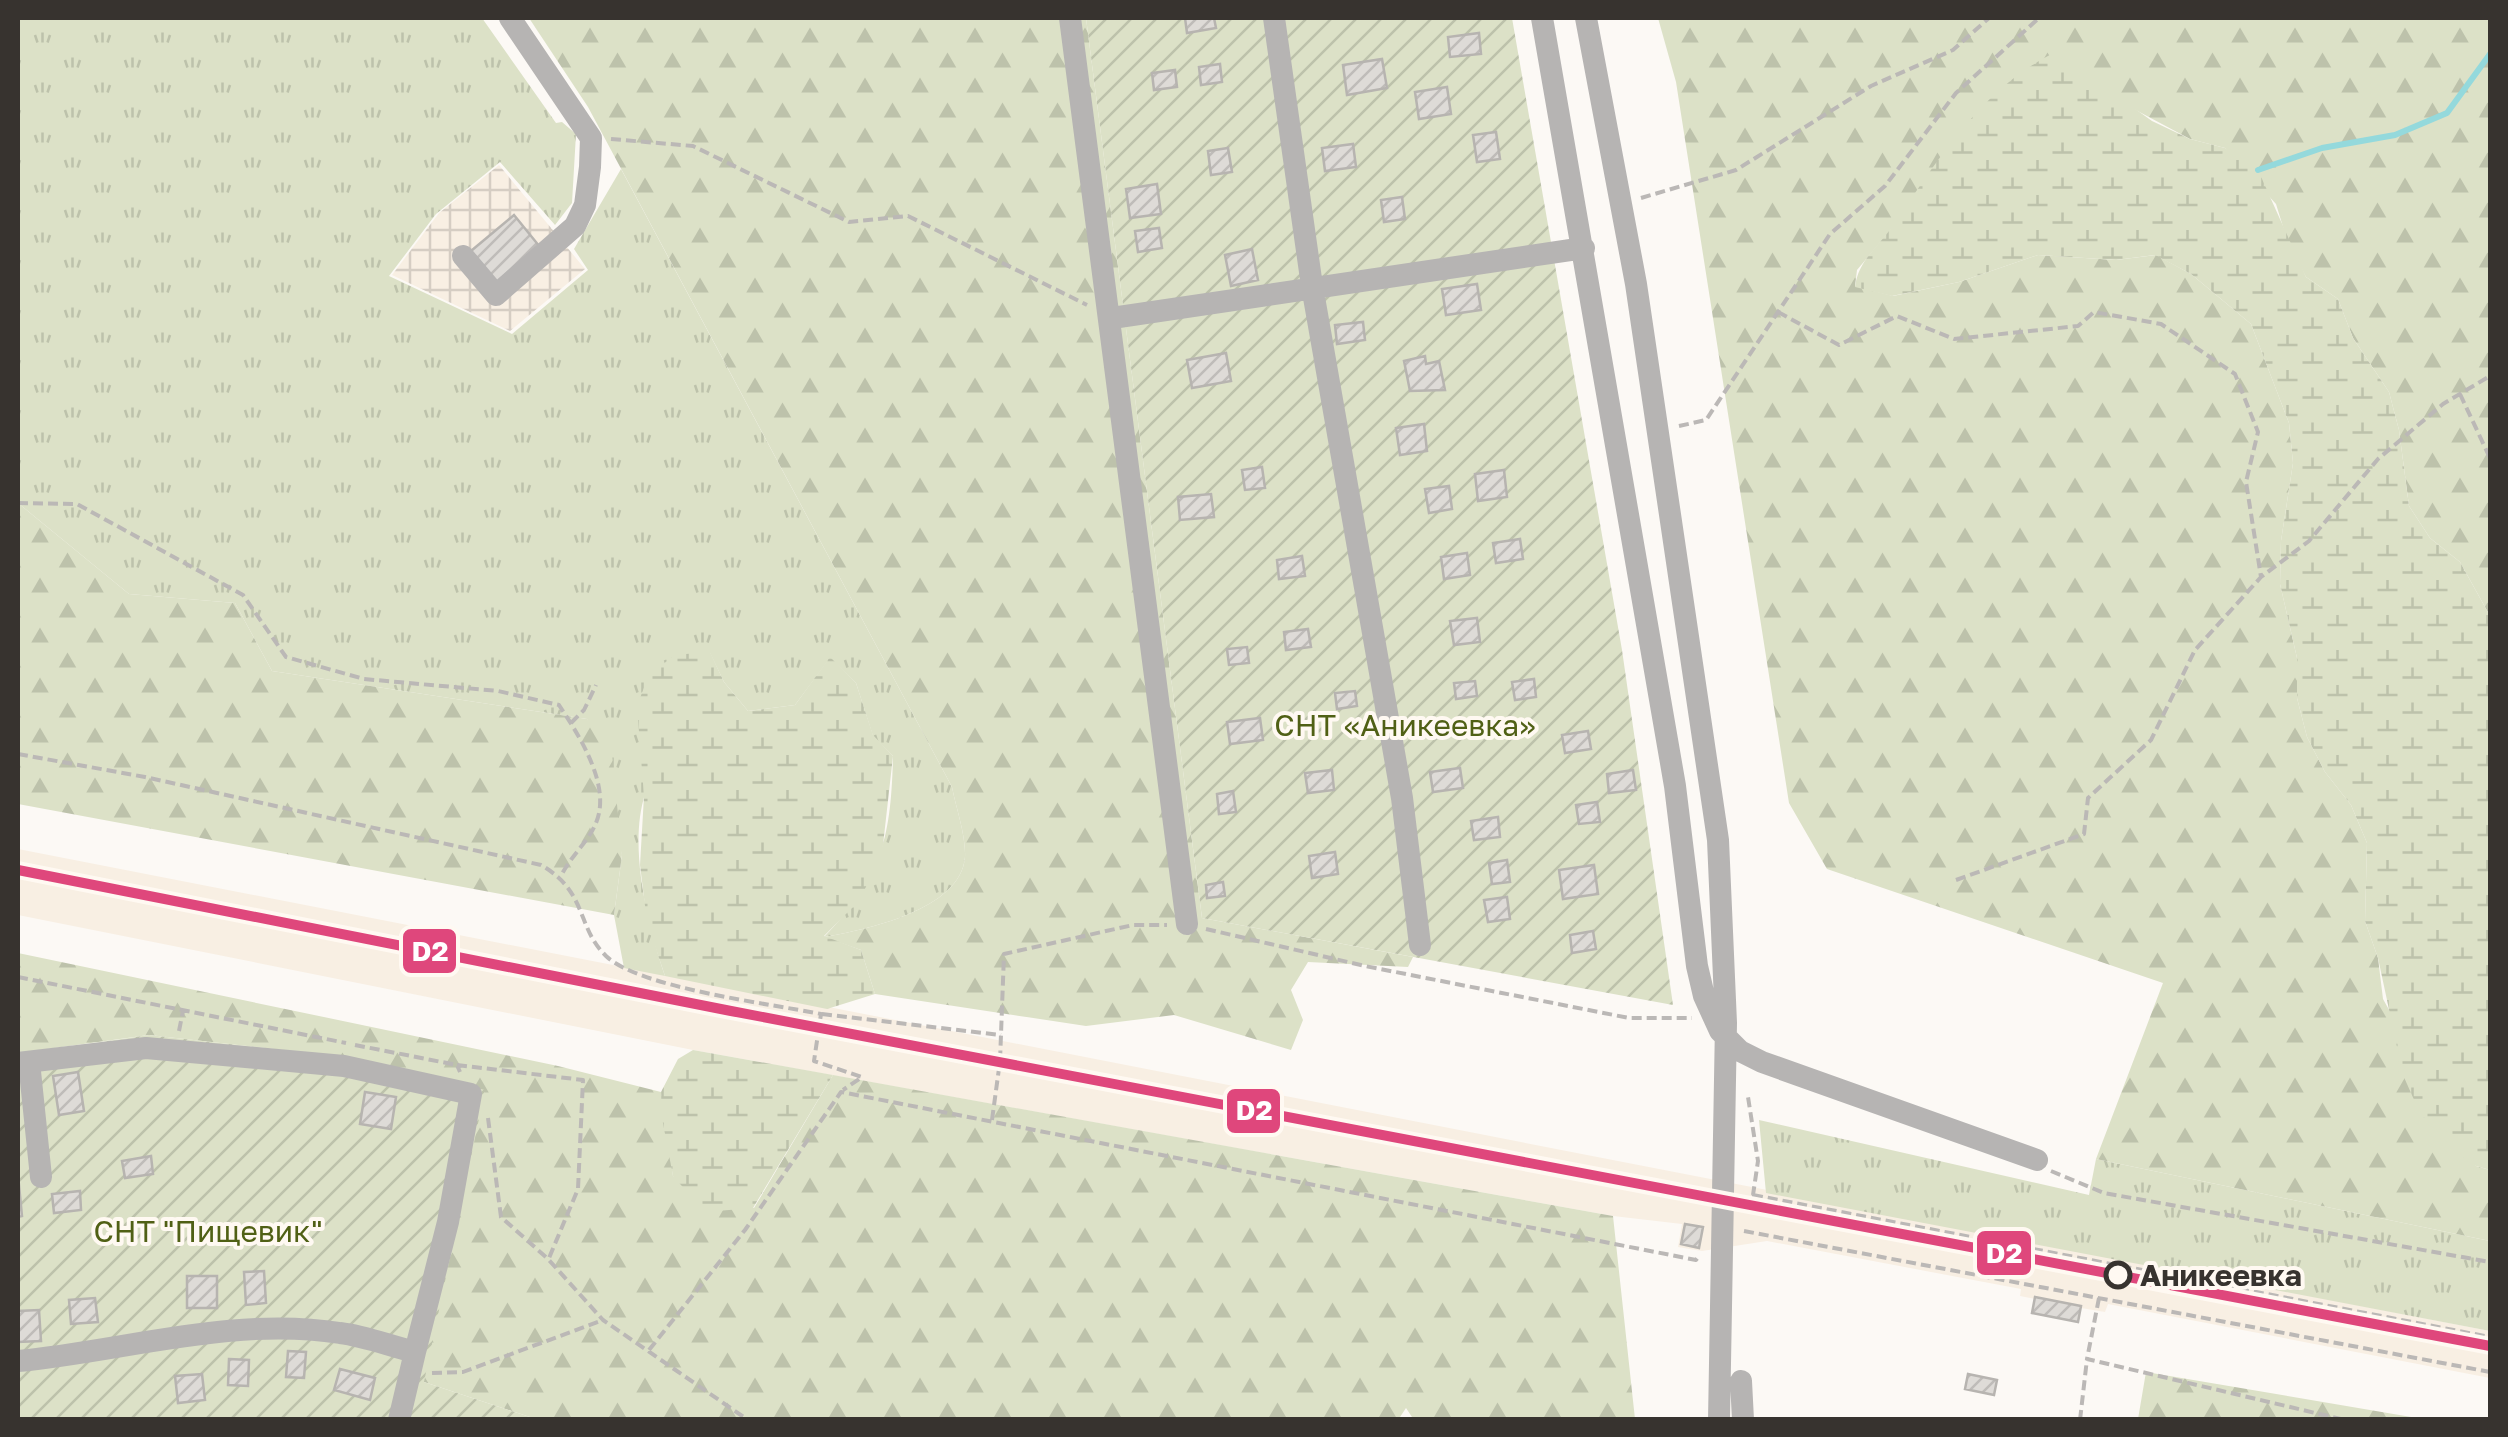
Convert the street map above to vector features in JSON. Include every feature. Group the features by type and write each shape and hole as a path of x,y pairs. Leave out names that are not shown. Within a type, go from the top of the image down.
{"street":[{"path":"463,256 496,296 562,241 585,204 591,138 510,18"},
{"path":"1070,18 1112,318 1187,924"},
{"path":"1274,18 1312,286 1402,798 1420,945"},
{"path":"1542,18 1675,786 1697,966 1712,1018 1728,1041 1762,1062 2036,1160"},
{"path":"1586,18 1660,434 1718,840 1726,943 1719,1420"},
{"path":"1112,318 1584,248"},
{"path":"40,1177 23,1062 146,1048 344,1066 471,1094 448,1222 399,1420"},
{"path":"18,1361 180,1337 268,1330 340,1332 414,1352"},
{"path":"1740,1381 1744,1420"}],"path":[{"path":"1622,204 1736,170 1872,86 1953,50 1989,18"},
{"path":"1660,434 1706,420 1830,234 1885,186 1956,93 2039,18"},
{"path":"591,138 693,146 849,222 908,216 1112,318"},
{"path":"1778,312 1839,345 1897,316 1954,339 2078,326 2094,312 2161,324 2234,374 2258,432 2246,482 2261,577"},
{"path":"1956,880 2084,834 2088,798 2151,740 2195,650 2261,577 2308,540 2378,459 2460,394 2490,376"},
{"path":"2460,394 2490,458"},
{"path":"18,503 77,504 243,596 286,656 364,679 498,691 559,705 584,742 599,792 597,822 572,853 561,876"},
{"path":"571,724 584,710 596,685"},
{"path":"18,754 541,865 561,876 608,958 646,978 821,1014 1000,1035"},
{"path":"992,1120 1004,954 1133,925 1187,924 1365,966 1629,1018 1712,1018"},
{"path":"18,977 457,1066 583,1080 578,1189 548,1259"},
{"path":"649,1350 745,1230 841,1092 862,1077 814,1060 821,1014"},
{"path":"457,1066 488,1118 502,1217 548,1259 603,1320 748,1420"},
{"path":"1746,1088 1758,1161 1753,1196"},
{"path":"841,1092 1696,1260"},
{"path":"2036,1160 2058,1176 2104,1193 2490,1262"},
{"path":"1740,1231 1747,1196 1753,1196 2490,1337"},
{"path":"1759,1232 2490,1372"},
{"path":"2080,1420 2099,1298"},
{"path":"414,1352 423,1370 440,1376 463,1372 603,1320"},
{"path":"2087,1359 2346,1420"}],"shaded area":[{"path":"499,165 585,269 510,331 392,275 439,213"},
{"path":"18,849 2490,1331 2490,1378 2108,1304 2105,1312 2081,1308 2078,1322 2032,1313 2035,1299 2020,1296 2021,1289 1767,1241 1702,1251 1678,1247 1682,1224 1613,1216 693,1050 18,915"}],"green space":[{"path":"18,18 482,18 556,123 562,122 576,134 572,203 555,225 500,162 436,214 389,276 512,334 588,270 574,249 621,169 952,787 965,857 959,875 947,891 929,904 886,923 824,937 859,895 879,855 890,811 893,756 873,736 856,683 830,658 795,705 748,711 724,682 710,653 659,758 640,815 642,886 665,976 624,968 614,915 622,855 587,719 272,671 235,603 129,594 18,503"},
{"path":"529,18 1086,18 1202,918 1413,957 1408,967 1308,962 1291,990 1303,1020 1291,1050 1174,1015 1086,1026 875,994 861,950 824,937 886,923 929,904 947,891 959,875 965,857 952,787 588,107"},
{"name":"СНТ «Аникеевка»","path":"1086,18 1512,18 1622,650 1673,1005 1202,918"},
{"path":"1658,18 2490,18 2490,616 2460,562 2430,538 2409,506 2399,430 2389,392 2353,338 2338,299 2306,277 2288,243 2276,204 2225,148 2190,139 2117,100 1893,227 1857,270 1855,286 1893,296 1959,282 2038,255 2116,260 2156,255 2191,274 2251,324 2289,423 2293,463 2281,541 2280,584 2297,658 2297,698 2307,737 2325,772 2351,805 2367,843 2365,921 2378,958 2383,999 2476,1166 2490,1170 2490,1241 2096,1159 2163,983 1827,869 1789,803 1676,82"},
{"path":"2056,52 2152,121 2190,139 2225,148 2258,170 2306,277 2338,299 2353,338 2389,392 2399,430 2409,506 2430,538 2460,562 2490,616 2490,1170 2476,1166 2444,1143 2419,1111 2403,1075 2378,958 2365,921 2367,843 2351,805 2325,772 2307,737 2297,698 2297,658 2280,584 2281,541 2293,463 2289,423 2251,324 2191,274 2155,255 2116,260 2038,255 1959,282 1892,296 1855,287 1865,261 1965,126 2006,84"},
{"path":"18,503 129,594 235,603 272,671 587,719 612,754 622,855 614,915 18,804"},
{"path":"710,652 724,682 748,711 795,705 830,657 856,683 873,735 893,756 882,854 859,901 824,936 861,950 875,994 827,1009 665,976 647,922 640,865 644,796 637,706 648,677 674,655"},
{"path":"18,953 558,1066 661,1092 673,1176 754,1208 833,1075 1613,1216 1635,1419 1414,1420 1406,1408 1398,1420 536,1419 424,1382 337,1056 149,1035 18,1053"},
{"name":"СНТ \"Пищевик\"","path":"149,1035 337,1056 485,1090 424,1382 536,1419 18,1419 18,1054"},
{"path":"693,1050 833,1075 753,1208 705,1212 673,1176 661,1092 678,1059"},
{"path":"1759,1120 2089,1195 2096,1159 2490,1241 2490,1331 1766,1193"},
{"path":"2146,1372 2423,1419 2138,1419"}],"building":[{"path":"1185,18 1214,18 1216,28 1187,33"},
{"path":"1479,33 1481,54 1450,57 1448,37"},
{"path":"1382,59 1387,88 1347,95 1343,65"},
{"path":"1220,64 1222,82 1201,85 1199,67"},
{"path":"1175,70 1177,87 1154,90 1152,73"},
{"path":"1447,87 1451,114 1419,119 1415,92"},
{"path":"1496,132 1500,159 1477,162 1473,135"},
{"path":"1353,144 1356,167 1325,171 1322,148"},
{"path":"1228,148 1232,172 1211,175 1208,151"},
{"path":"1157,184 1161,214 1130,218 1126,189"},
{"path":"1402,197 1405,219 1384,222 1381,200"},
{"path":"514,215 540,247 497,283 471,251"},
{"path":"1159,228 1162,248 1138,252 1135,231"},
{"path":"1252,249 1258,280 1231,286 1225,255"},
{"path":"1477,284 1481,310 1446,315 1442,289"},
{"path":"1363,322 1365,340 1337,344 1335,325"},
{"path":"1226,353 1231,381 1192,388 1187,360"},
{"path":"1425,356 1426,364 1439,361 1445,390 1410,391 1404,361"},
{"path":"1424,424 1427,451 1400,455 1396,428"},
{"path":"1262,467 1265,488 1245,490 1242,470"},
{"path":"1504,470 1507,497 1478,501 1475,474"},
{"path":"1449,486 1452,509 1429,513 1425,489"},
{"path":"1211,494 1214,517 1180,520 1178,497"},
{"path":"1520,539 1523,559 1496,563 1493,543"},
{"path":"1467,553 1470,575 1444,579 1441,557"},
{"path":"1302,556 1305,576 1279,579 1277,560"},
{"path":"1477,618 1480,642 1454,645 1450,621"},
{"path":"1308,629 1311,647 1286,650 1284,632"},
{"path":"1247,647 1249,663 1229,665 1227,649"},
{"path":"1534,679 1536,697 1515,700 1512,682"},
{"path":"1475,681 1477,696 1456,699 1454,683"},
{"path":"1355,691 1357,706 1337,709 1335,693"},
{"path":"1260,718 1263,740 1230,744 1227,722"},
{"path":"1588,731 1591,749 1565,753 1562,735"},
{"path":"1460,768 1463,788 1433,792 1430,772"},
{"path":"1332,770 1334,790 1308,793 1305,773"},
{"path":"1633,770 1636,790 1609,793 1607,774"},
{"path":"1233,791 1236,812 1219,814 1217,794"},
{"path":"1597,802 1600,822 1579,824 1576,805"},
{"path":"1498,817 1500,837 1474,840 1471,821"},
{"path":"1335,852 1338,874 1312,878 1309,856"},
{"path":"1507,860 1510,882 1492,884 1489,863"},
{"path":"1594,865 1598,894 1563,899 1559,870"},
{"path":"1223,882 1225,896 1207,898 1206,885"},
{"path":"1507,897 1510,919 1488,922 1484,900"},
{"path":"1593,931 1596,949 1572,953 1570,935"},
{"path":"78,1072 84,1111 59,1115 53,1076"},
{"path":"365,1092 396,1097 391,1129 360,1124"},
{"path":"151,1156 153,1174 125,1178 122,1161"},
{"path":"18,1186 22,1216 18,1217"},
{"path":"80,1191 81,1210 54,1213 52,1194"},
{"path":"1685,1224 1703,1227 1699,1248 1681,1244"},
{"path":"264,1271 266,1303 246,1305 244,1272"},
{"path":"187,1276 217,1276 217,1308 187,1308"},
{"path":"2035,1297 2081,1306 2078,1322 2032,1313"},
{"path":"95,1298 98,1322 71,1324 69,1300"},
{"path":"39,1310 41,1341 18,1342 18,1311"},
{"path":"288,1351 306,1352 304,1378 286,1377"},
{"path":"229,1359 249,1360 248,1386 228,1385"},
{"path":"340,1369 375,1378 370,1400 334,1390"},
{"path":"202,1374 205,1400 178,1403 175,1376"},
{"path":"1968,1374 1997,1380 1994,1395 1965,1389"}],"waterway":[{"path":"2258,170 2322,148 2395,135 2447,113 2490,54"}],"transit line":[{"name":"D2","path":"18,870 731,1011 2490,1346"}],"place":[{"name":"Аникеевка","path":"2118,1275"}]}
